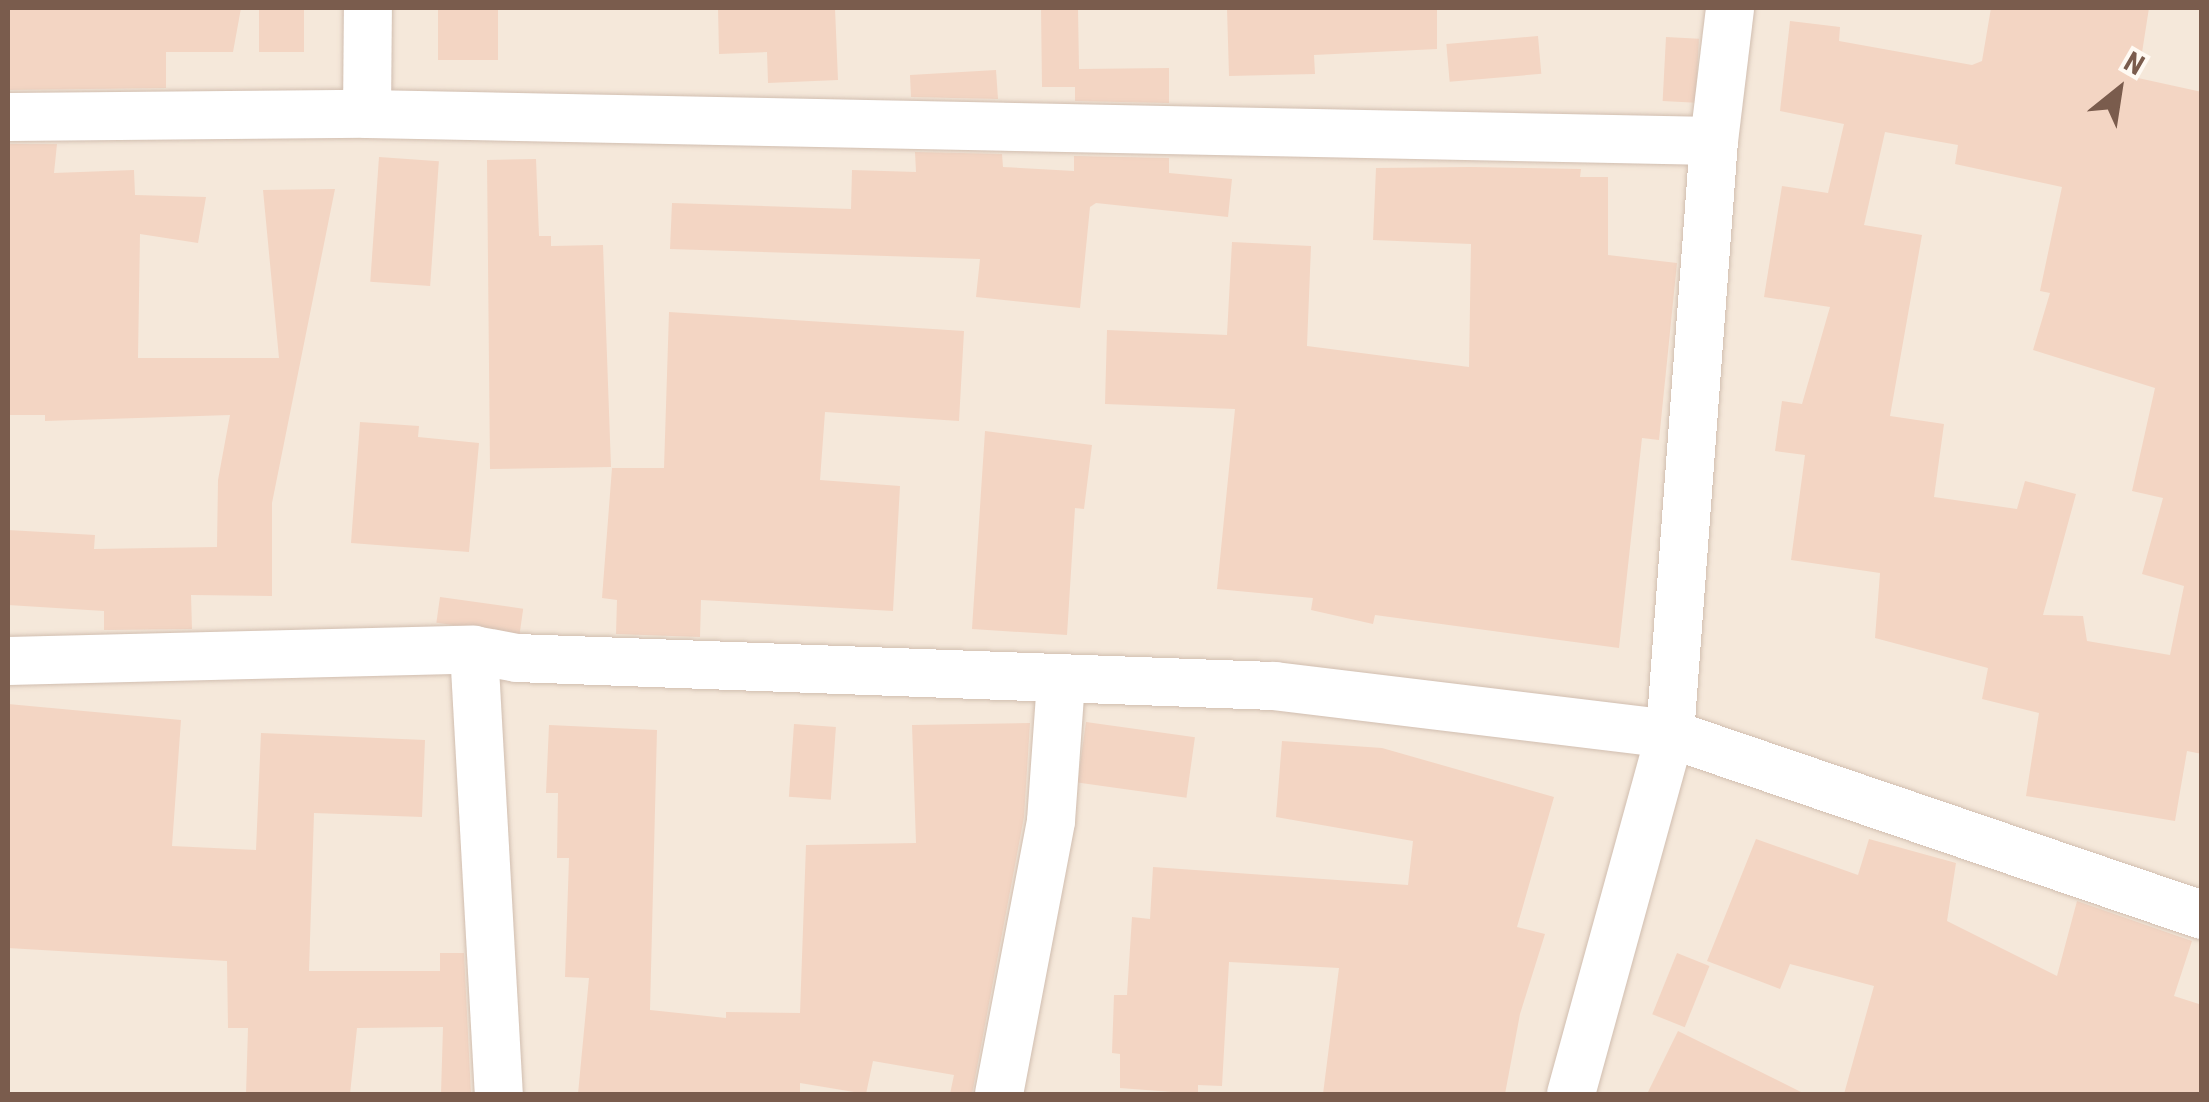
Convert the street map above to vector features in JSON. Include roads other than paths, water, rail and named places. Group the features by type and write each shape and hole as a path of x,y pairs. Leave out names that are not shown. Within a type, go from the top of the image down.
{"street":[{"path":"367,114 368,8"},
{"path":"1571,1094 1670,734 1714,141 1730,8"},
{"path":"8,116 367,114 1714,141"},
{"path":"8,661 474,650 517,658 1274,686 1670,734 2202,915"},
{"path":"474,650 500,1094"},
{"path":"999,1094 1051,821 1061,680"}]}
